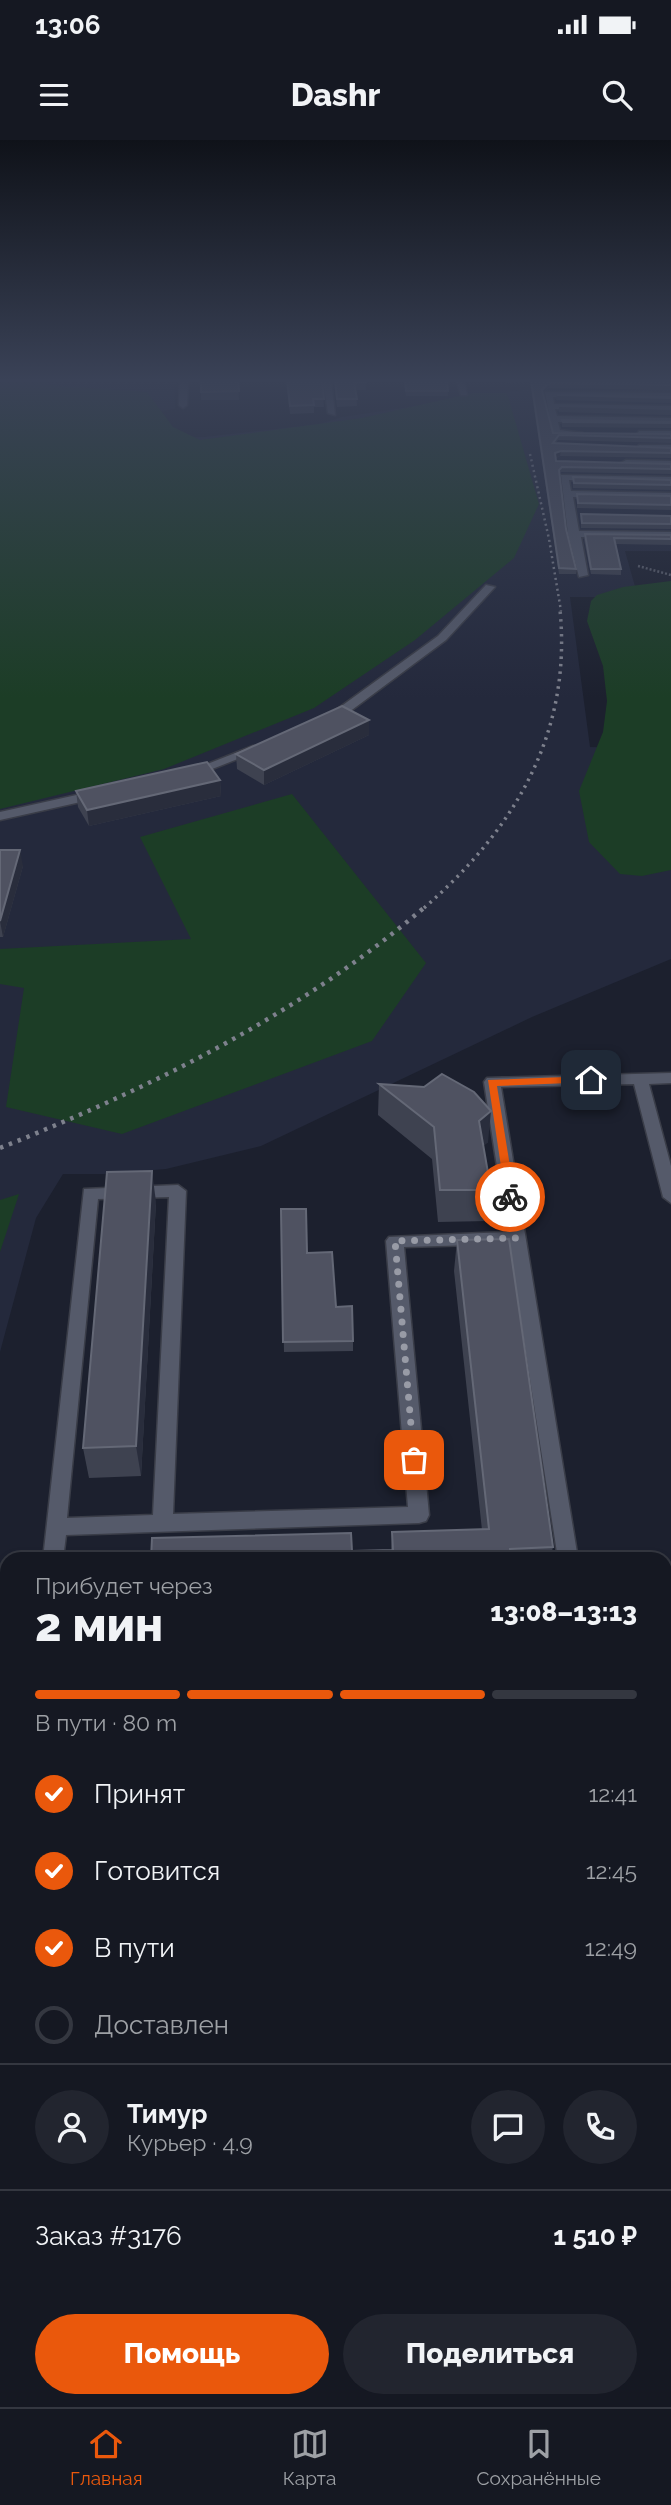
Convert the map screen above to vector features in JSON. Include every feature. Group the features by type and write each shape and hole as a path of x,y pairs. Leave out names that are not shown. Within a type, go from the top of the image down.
{"street":[{"path":"565,486 583,575"},
{"path":"566,494 671,496"},
{"path":"570,514 583,514"},
{"path":"573,534 671,535"},
{"path":"318,725 331,720 442,638 490,587"},
{"path":"177,776 203,770 267,745"},
{"path":"0,817 110,791"},
{"path":"567,1552 492,1082 671,1078"},
{"path":"640,1079 671,1196"},
{"path":"54,1552 90,1194 178,1191 163,1523"},
{"path":"57,1527 419,1515 395,1241 516,1238"}],"path":[{"path":"638,566 671,575"}],"shaded area":[{"path":"0,486 671,486 671,551 625,551 638,597 570,597 590,747 671,749 671,959 532,1017 261,1146 166,1169 63,1174 36,1218 0,1352"}],"green space":[{"path":"0,486 534,486 539,504 514,558 415,640 314,708 164,769 0,809"},
{"path":"671,581 671,870 642,876 620,874 589,842 579,791 603,732 607,701 603,666 587,621 591,601 597,595 623,587"},
{"path":"292,794 426,963 372,1041 122,1134 6,1107 24,988 0,984 0,949 191,939 140,837"},
{"path":"19,1194 0,1252 0,1200"}],"building":[{"path":"547,486 561,486 566,529 576,569 559,568"},
{"path":"577,494 671,496 671,505 578,503"},
{"path":"581,514 671,516 671,524 582,523"},
{"path":"585,534 671,535 671,539 614,538 621,569 591,569"},
{"path":"342,706 369,720 264,770 236,754"},
{"path":"207,762 220,780 87,810 76,791"},
{"path":"0,850 20,850 0,921"},
{"path":"442,1074 474,1092 491,1111 479,1121 491,1190 440,1190 434,1127 379,1084 424,1087"},
{"path":"152,1171 136,1446 83,1448 107,1172"},
{"path":"281,1209 306,1209 307,1253 332,1252 336,1307 352,1306 353,1341 283,1342"},
{"path":"509,1239 553,1547 510,1549 510,1552 151,1552 152,1538 351,1533 352,1551 393,1550 392,1532 489,1529 457,1240"}],"railway":[{"path":"537,486 561,611"},
{"path":"424,908 456,878 485,845 531,776 546,738 557,697 561,655 560,610"},
{"path":"0,1148 113,1100 223,1045 328,981 426,906"}],"way so far":[{"path":"414,1460 395,1241 516,1238 510,1197"}],"route":[{"path":"510,1197 492,1082 591,1080"}]}
